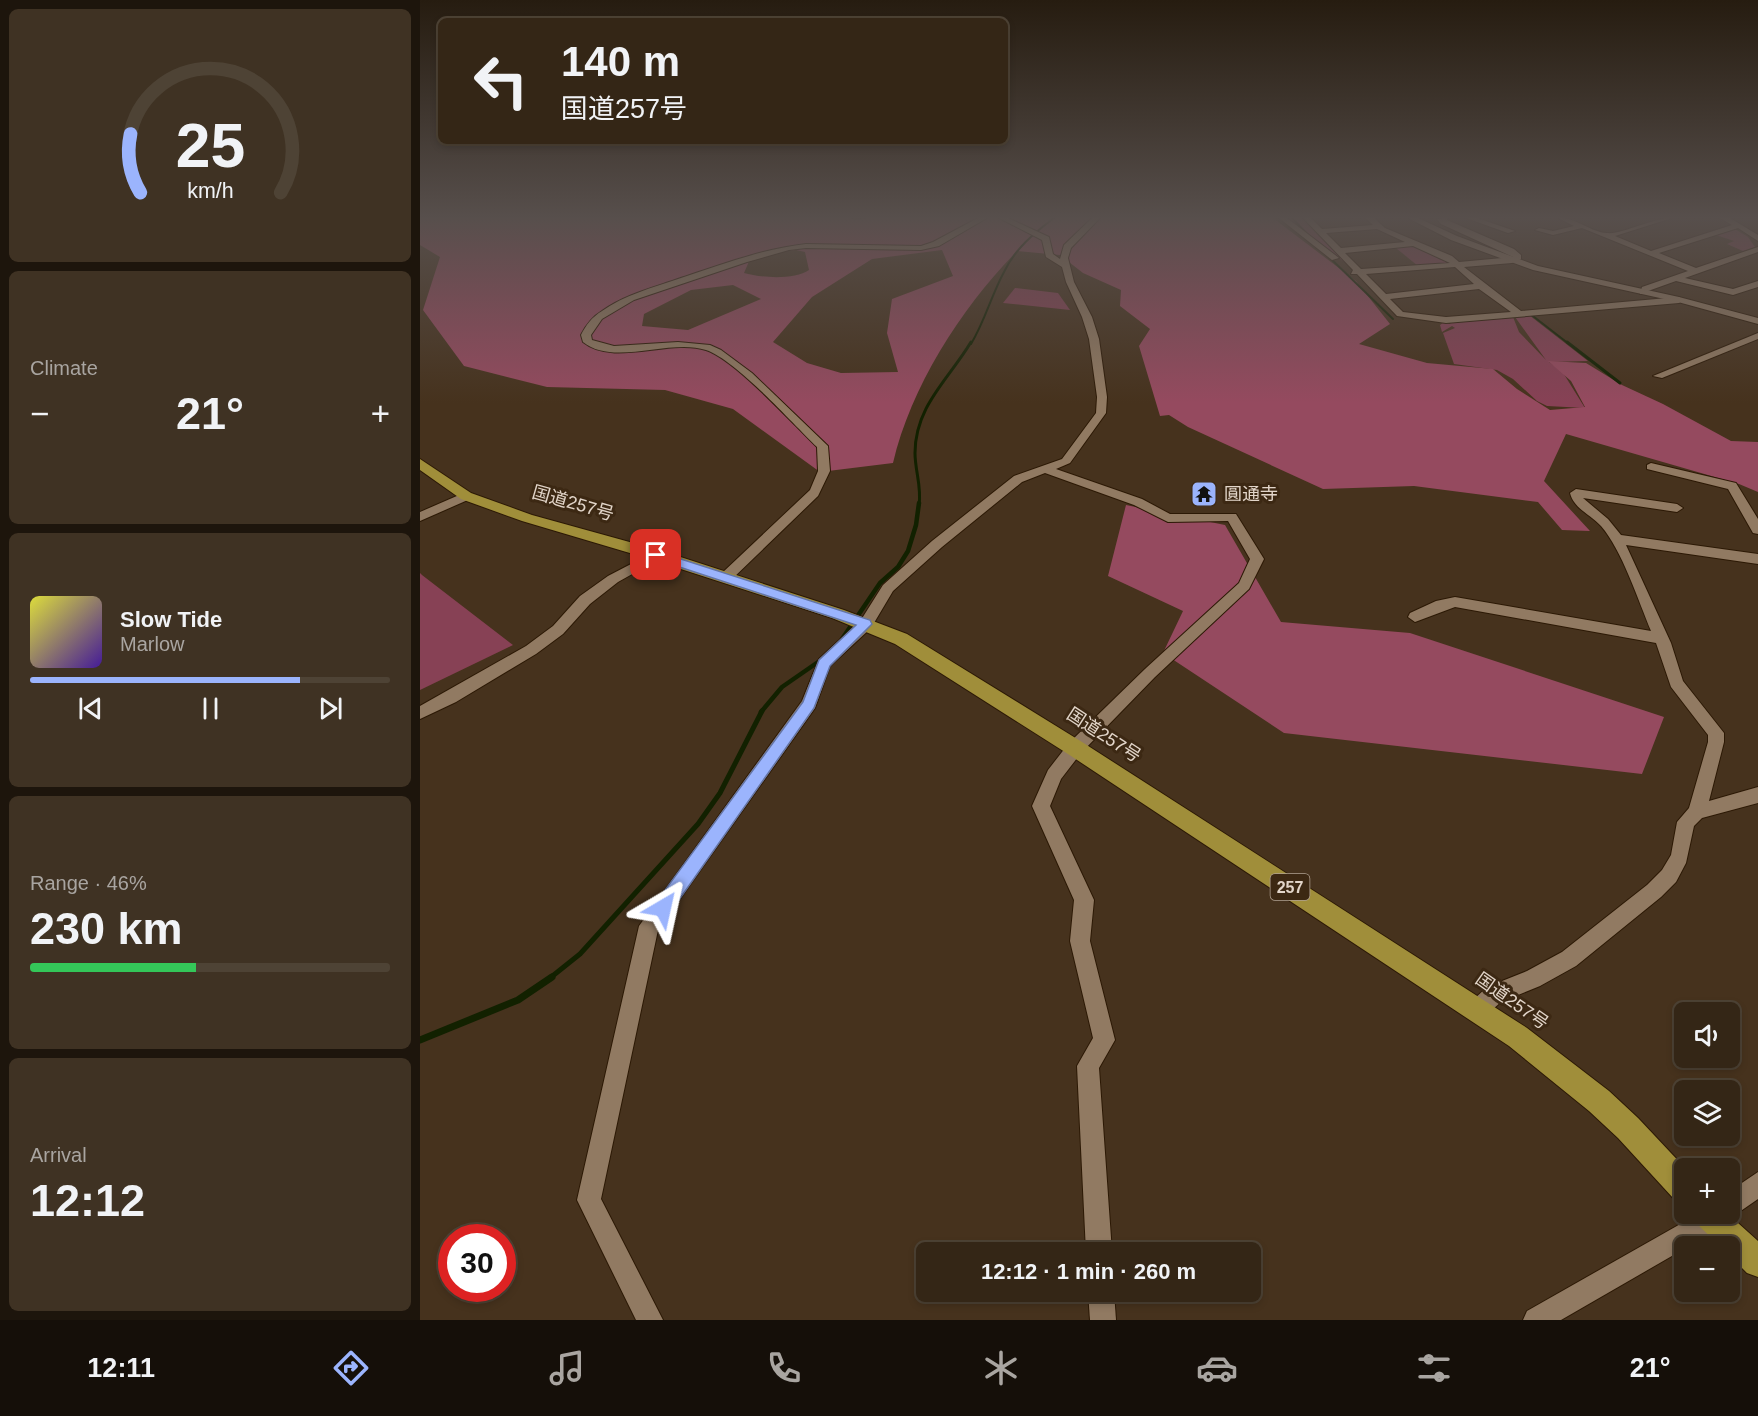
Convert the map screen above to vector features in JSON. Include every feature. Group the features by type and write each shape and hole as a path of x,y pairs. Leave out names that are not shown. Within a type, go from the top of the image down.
{"highway":[{"name":"国道257号","path":"420,463 466,496 527,518 726,577 838,614 901,639 1075,748 1478,1009 1518,1037 1599,1101 1628,1128 1674,1178"},
{"path":"1726,1224 1758,1262"}],"street":[{"path":"687,280 631,298 613,307 589,327 586,335 588,342 605,348 690,344 718,351 822,446 825,457 823,478 814,493 726,577"},
{"path":"650,1320 589,1200 649,926 809,704 824,663 866,624 888,588 937,544 1018,479 1070,457 1086,431 1101,413 1102,397 1096,345 1087,317 1069,280"},
{"path":"1366,280 1400,314 1438,320 1679,300"},
{"path":"1474,280 1520,314"},
{"path":"1583,280 1679,300 1758,321"},
{"path":"1643,292 1645,289 1671,280"},
{"path":"1682,280 1733,292 1758,284"},
{"path":"1383,297 1481,286"},
{"path":"1658,376 1758,336"},
{"path":"1651,467 1732,486 1758,530"},
{"path":"1045,468 1063,477 1138,502 1168,518 1232,517 1257,559 1244,586 1157,666 1075,748 1054,775 1041,806 1084,900 1080,941 1104,1040 1088,1066 1098,1242"},
{"path":"1677,508 1576,493 1578,501 1604,522 1617,539 1682,692 1716,732 1716,742 1697,812"},
{"path":"420,517 466,496"},
{"path":"1617,539 1758,559"},
{"path":"420,713 531,650 558,630 585,600 613,579 656,555"},
{"path":"1415,617 1441,605 1455,602 1661,638"},
{"path":"1478,1009 1494,994 1533,980 1569,958 1654,891 1669,876 1680,857 1686,822 1697,812 1758,795"},
{"path":"1740,1197 1758,1184"},
{"path":"1536,1320 1698,1224"},
{"path":"1102,1302 1103,1320"}],"shaded area":[{"path":"433,280 839,280 812,297 773,342 807,363 841,373 898,372 887,333 892,299 943,280 992,280 958,322 941,349 912,405 893,463 820,472 733,409 665,390 547,387 464,366 423,310","holes":["733,285 761,299 688,330 642,326 644,314 691,290"]},
{"path":"1098,280 1354,280 1390,324 1359,344 1427,363 1493,369 1517,389 1550,410 1585,407 1571,381 1548,361 1586,363 1622,385 1663,404 1731,441 1758,442 1758,492 1739,484 1566,434 1544,481 1590,531 1562,530 1538,502 1414,486 1323,489 1188,427 1169,415 1160,416 1139,346 1150,329 1120,306 1121,290"},
{"path":"1015,288 1058,293 1070,310 1003,303"},
{"path":"1529,315 1588,361 1549,362 1562,371 1585,408 1547,406 1537,401 1513,379 1497,370 1454,364 1443,333 1455,328 1452,326 1442,332 1440,325 1444,322 1450,324 1451,322 1513,317 1519,332 1546,360 1515,317"},
{"path":"1126,505 1225,525 1281,622 1410,633 1664,717 1642,774 1284,733 1163,653 1183,611 1108,576"},
{"path":"420,573 422,575 513,645 420,690"}],"waterway":[{"path":"971,344 1000,280"},
{"path":"1352,280 1393,319"},
{"path":"1529,313 1569,344"},
{"path":"919,505 920,492 915,453 921,421 935,394 971,342"},
{"path":"1567,342 1620,383"},
{"path":"842,639 880,583 898,567 908,551 916,525 919,503"},
{"path":"761,712 782,687 821,660"},
{"path":"550,978 580,954 698,824 720,793 762,711"},
{"path":"420,1040 518,1000 552,977"}],"place":[{"name":"圓通寺","path":"1204,494"}],"route":[{"path":"656,555 866,624 824,663 809,704 663,908"}]}
